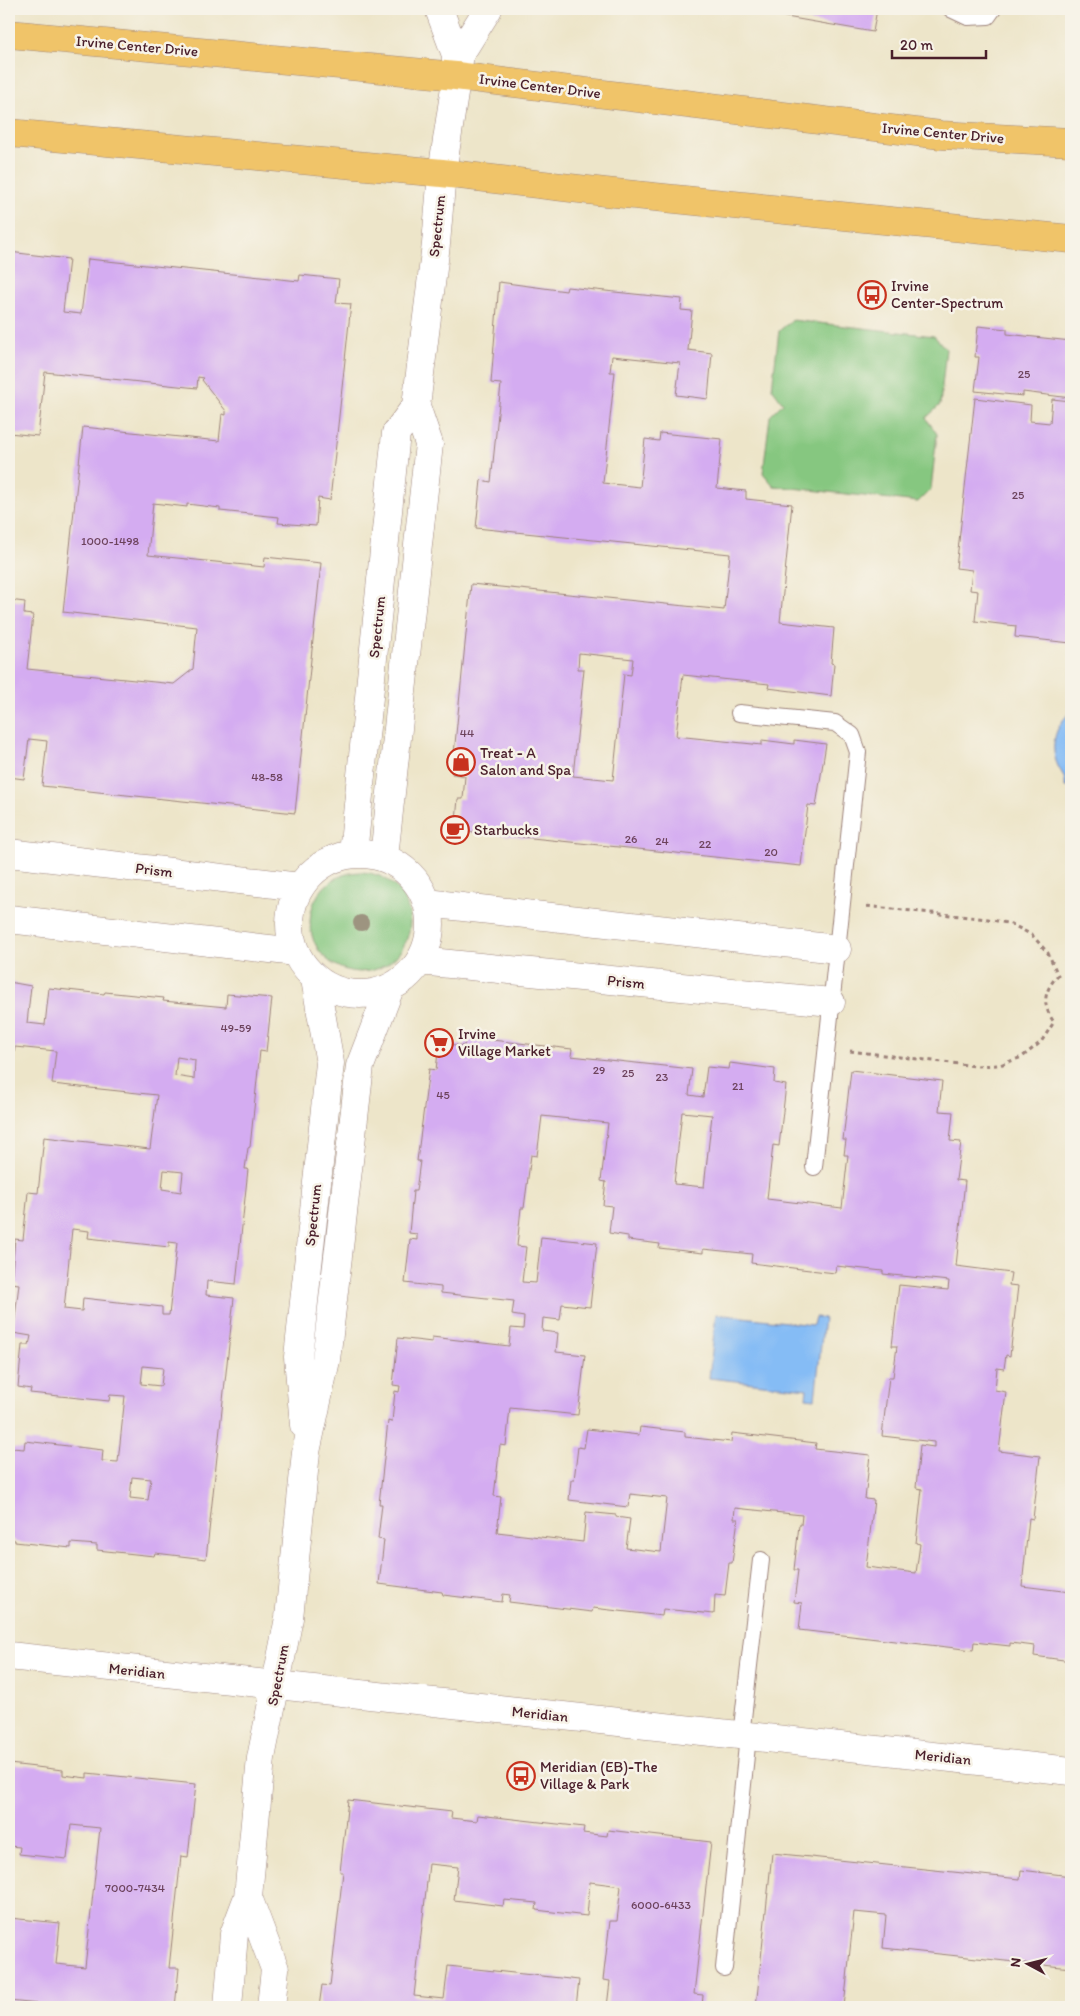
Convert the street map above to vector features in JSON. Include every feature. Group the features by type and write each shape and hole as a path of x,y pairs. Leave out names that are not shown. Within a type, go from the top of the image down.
{"main road":[{"name":"Irvine Center Drive","path":"9,34 456,76 941,135 1071,142"},
{"path":"9,133 442,173 615,193 1071,239"}],"street":[{"path":"439,9 456,55 456,76"},
{"path":"456,76 460,54 488,9"},
{"name":"Spectrum","path":"384,857 429,444 416,406 436,244 442,173 456,76"},
{"name":"Spectrum","path":"353,854 396,433 416,406"},
{"name":"Prism","path":"9,853 300,887"},
{"path":"353,854 369,854 384,857 405,870 419,885 427,903 431,923 428,943 420,961 407,977 390,988 371,994 352,995 332,989 315,979 302,964 293,946 290,926 292,905 300,887 313,872 329,860 353,854"},
{"path":"427,903 837,949"},
{"path":"9,919 296,952"},
{"name":"Prism","path":"420,961 831,1002"},
{"name":"Spectrum","path":"306,1452 298,1357 330,1062 315,979"},
{"name":"Spectrum","path":"228,2007 234,1934 248,1897 261,1758 289,1618 306,1452 326,1360 360,1066 390,988"},
{"name":"Meridian","path":"9,1656 1071,1771"},
{"name":"Spectrum","path":"248,1897 275,1969 271,2007"}],"lane":[{"path":"951,9 968,17 988,16 993,9"},
{"path":"739,713 836,723 852,735 858,752 814,1167"},
{"path":"724,1968 761,1560"}],"path":[{"path":"826,1048 976,1066 1000,1065 1022,1057 1035,1047 1041,1042 1054,1022 1046,1011 1045,998 1049,985 1058,975 1048,953 1037,941 1011,924 988,919 842,903"}],"green space":[{"path":"792,320 934,336 946,349 940,405 926,418 937,434 931,489 918,502 774,486 763,473 770,416 783,403 772,388 779,331"},
{"path":"360,872 379,875 396,886 407,903 410,922 407,941 396,958 379,969 360,972 341,969 324,958 313,941 310,922 313,903 324,886 341,875"}],"water":[{"path":"1071,712 1071,787 1065,787 1064,778 1055,759 1054,744 1057,730 1065,717"},
{"path":"716,1314 813,1325 815,1317 824,1318 815,1399 806,1398 807,1389 709,1378"}],"building":[{"path":"740,9 877,9 873,32"},
{"path":"9,252 69,259 63,312 81,314 88,259 299,281 300,275 339,279 336,303 351,304 330,500 318,498 316,526 278,523 279,517 220,511 220,508 187,504 187,507 153,503 148,555 264,567 265,557 321,563 295,813 42,786 47,741 29,739 24,779 9,777 9,600 25,602 24,614 33,615 27,669 174,684 193,669 197,627 63,612 83,427 219,441 222,414 226,415 226,411 202,380 204,378 198,377 197,388 45,372 38,436 9,433"},
{"path":"499,282 566,291 567,287 682,299 681,310 692,311 688,350 712,353 708,399 676,395 680,363 612,356 610,372 615,372 603,483 640,487 645,439 659,441 660,433 722,439 717,488 746,491 746,499 792,504 780,622 834,628 831,663 834,664 831,696 768,688 769,684 683,675 676,736 762,745 762,740 794,744 794,740 826,744 816,806 808,805 801,866 455,830 458,799 463,799 465,776 452,774 471,584 724,610 730,554 476,528 481,480 491,482 501,384 491,383","holes":["579,653 633,659 631,675 624,674 613,780 573,776 584,669 578,669"]},
{"path":"978,326 1007,329 1007,334 1071,341 1071,398 1023,392 1023,396 975,391 979,357 975,357"},
{"path":"975,398 1031,405 1030,421 1050,423 1052,399 1071,401 1071,590 1069,595 1071,595 1071,643 1015,637 1016,626 975,621 978,591 970,590 972,570 956,568"},
{"path":"9,982 31,986 27,1023 45,1025 49,988 164,998 163,1001 226,1007 227,994 272,998 266,1052 260,1051 250,1147 248,1148 245,1169 248,1169 236,1284 207,1281 206,1295 234,1298 206,1559 155,1553 154,1556 97,1550 97,1545 71,1543 71,1548 15,1542 15,1540 9,1539 9,1470 12,1448 24,1449 25,1441 103,1450 102,1461 118,1462 125,1396 110,1395 109,1401 30,1393 31,1389 18,1387 22,1345 29,1345 31,1336 13,1333 19,1284 11,1283 15,1239 23,1240 28,1192 38,1193 44,1137 150,1149 157,1095 52,1084 56,1051 15,1047 9,1092","holes":["177,1057 195,1060 194,1079 175,1076","164,1170 183,1172 181,1192 162,1189","72,1229 89,1231 88,1238 169,1247 169,1242 177,1243 169,1315 162,1315 162,1307 83,1298 82,1311 64,1309","143,1366 163,1368 161,1386 141,1384","132,1477 151,1479 148,1500 130,1498"]},
{"path":"465,1037 572,1049 571,1056 692,1069 689,1095 703,1097 707,1067 729,1069 730,1063 775,1069 774,1083 786,1085 779,1146 773,1145 767,1199 842,1208 848,1155 844,1155 846,1140 843,1140 851,1070 942,1081 939,1111 953,1112 950,1141 961,1142 956,1180 965,1181 956,1266 1011,1273 1009,1285 1018,1286 1010,1356 1006,1355 1004,1369 997,1368 995,1390 1006,1392 999,1451 1040,1456 1033,1519 1029,1518 1022,1586 1071,1592 1071,1661 1034,1656 1035,1646 1010,1643 1010,1646 974,1642 973,1650 799,1630 802,1603 794,1602 798,1570 794,1570 799,1525 801,1525 802,1515 735,1508 734,1519 738,1519 732,1563 729,1563 725,1596 715,1595 714,1614 663,1609 662,1616 593,1608 592,1612 509,1602 510,1595 503,1594 502,1602 443,1595 442,1592 379,1584 384,1540 378,1539 382,1504 379,1504 388,1421 392,1422 395,1391 399,1392 400,1386 393,1385 398,1338 432,1342 432,1337 509,1346 511,1328 523,1329 524,1317 512,1315 514,1301 441,1293 441,1287 405,1283 410,1239 417,1240 417,1234 409,1233 413,1191 416,1191 420,1161 417,1161 429,1069 436,1070 439,1043 464,1046","holes":["682,1112 712,1115 704,1187 674,1184","542,1116 608,1123 601,1181 606,1182 603,1205 612,1206 609,1233 628,1236 628,1240 660,1244 659,1248 703,1253 703,1249 752,1254 751,1263 835,1273 836,1266 883,1271 883,1274 949,1281 948,1290 899,1285 892,1346 897,1346 893,1377 889,1377 882,1436 934,1442 934,1447 920,1445 916,1488 922,1489 916,1543 920,1544 916,1573 866,1567 874,1500 865,1499 870,1455 815,1449 816,1443 732,1433 731,1442 685,1437 685,1432 640,1427 639,1435 587,1429 584,1448 578,1447 574,1480 571,1480 569,1500 628,1507 630,1494 667,1498 661,1552 626,1548 630,1519 616,1517 616,1515 586,1512 583,1542 497,1532 501,1497 494,1496 500,1445 506,1446 510,1408 578,1415 585,1355 556,1352 558,1333 542,1331 543,1318 560,1320 562,1304 590,1307 597,1243 541,1237 536,1283 522,1282 526,1247 517,1246 521,1208 524,1208 531,1155 537,1156"]},
{"path":"9,1764 63,1770 63,1775 87,1778 87,1773 196,1784 188,1857 181,1856 169,1968 179,1968 175,2007 68,2007 9,2001 9,1918 60,1923 56,1964 85,1967 100,1828 71,1825 67,1859 19,1854 20,1847 9,1846"},
{"path":"348,1800 452,1812 451,1818 477,1821 478,1815 584,1827 583,1833 607,1836 608,1830 711,1842 694,1994 703,1995 702,2007 607,2007 610,1981 603,1980 610,1921 617,1921 621,1886 590,1882 587,1916 536,1910 537,1903 504,1900 503,1906 454,1900 458,1867 429,1864 414,1996 444,1999 448,1966 579,1980 576,2007 319,2007 322,1985 330,1986 343,1872 340,1872"},
{"path":"772,1853 1020,1879 1021,1870 1071,1876 1071,1968 883,1948 886,1915 854,1912 844,2007 756,2007"}],"place":[{"name":"Irvine Center-Spectrum","path":"872,295"},
{"name":"Treat - A Salon and Spa","path":"461,762"},
{"name":"Starbucks","path":"455,830"},
{"name":"Irvine Village Market","path":"439,1043"},
{"name":"Meridian (EB)-The Village & Park","path":"521,1776"}]}
